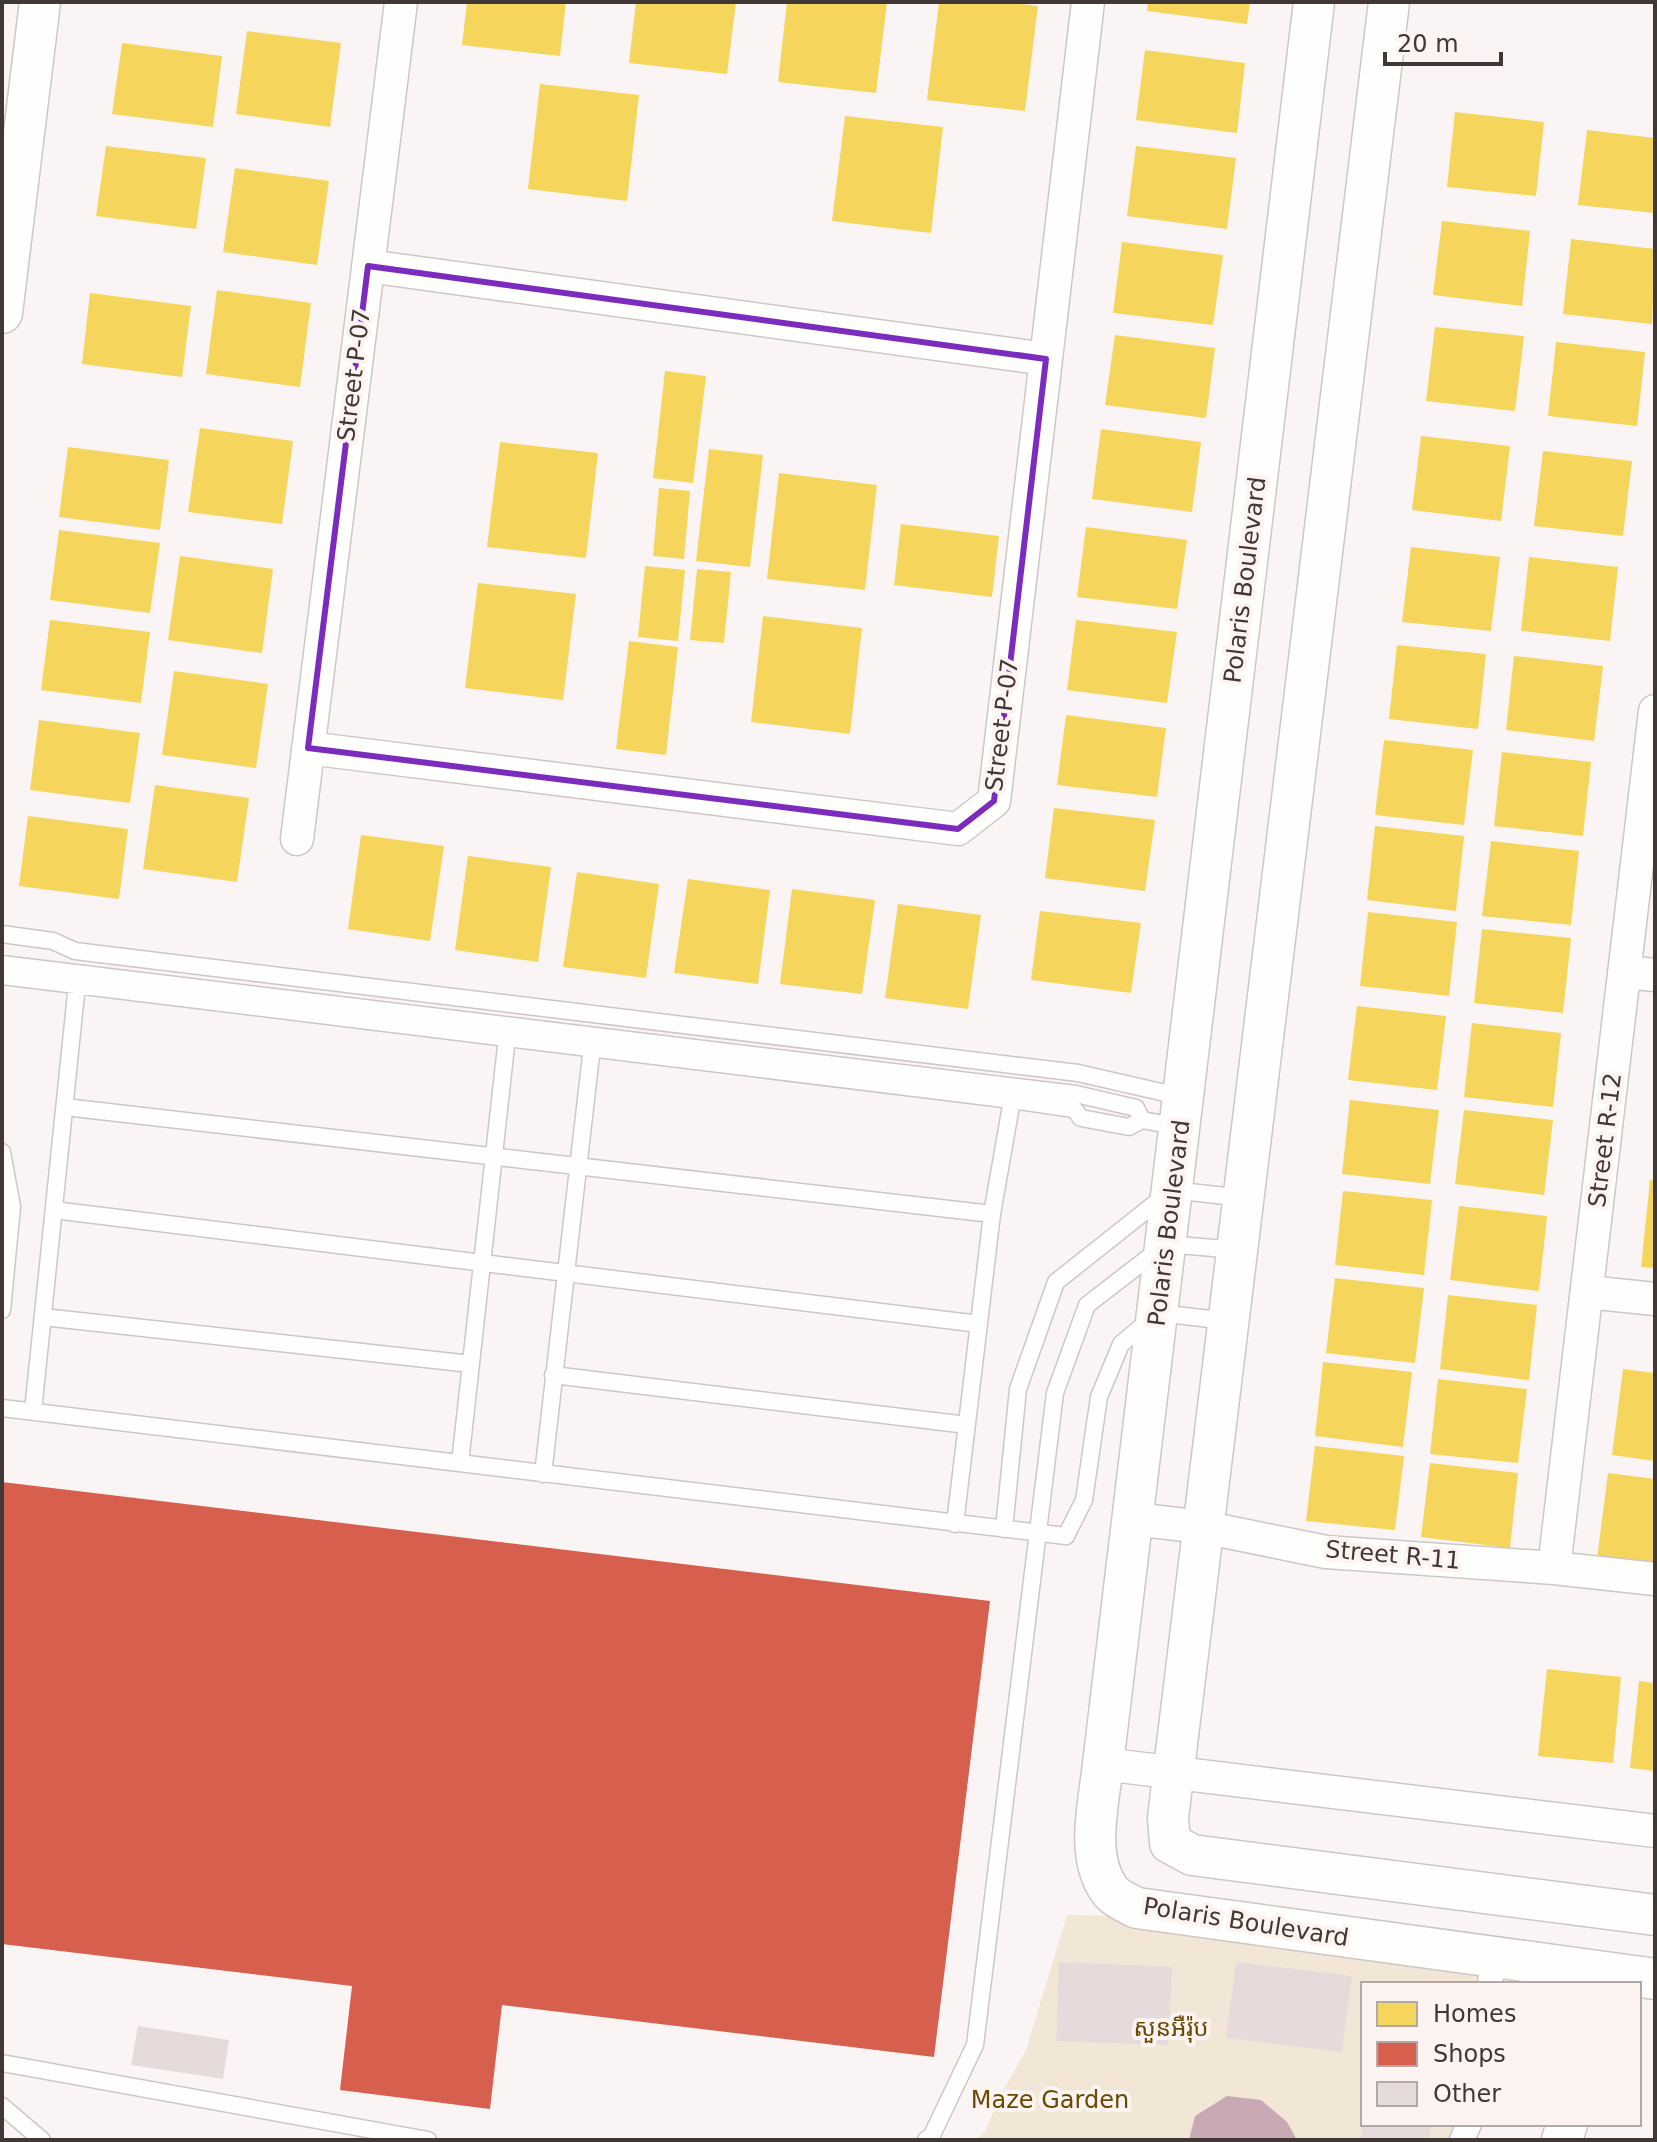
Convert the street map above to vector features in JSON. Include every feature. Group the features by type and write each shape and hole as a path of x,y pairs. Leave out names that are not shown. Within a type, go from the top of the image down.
{"street":[{"path":"2,313 40,2"},
{"name":"Street P-07","path":"297,839 401,2"},
{"name":"Street P-07","path":"308,748 958,829 994,801 1088,2"},
{"name":"Polaris Boulevard","path":"1314,2 1172,1105 1172,1190 1103,1764 1096,1832 1099,1869 1112,1893 1137,1908 1491,1971 1655,1979"},
{"path":"1389,2 1173,1772 1168,1818 1170,1843 1192,1855 1655,1915"},
{"path":"368,266 1046,359"},
{"name":"Street R-12","path":"1554,1568 1587,1292 1640,974 1655,711"},
{"path":"1587,1292 1655,1299"},
{"name":"Street R-11","path":"1133,1519 1203,1527 1326,1552 1554,1568 1655,1579"},
{"path":"1103,1764 1655,1831"},
{"path":"1600,1978 1607,1908"}],"lane":[{"path":"2,927 54,934 75,951"},
{"path":"2,934 53,941 75,951 595,1016 1078,1073 1090,1069 1143,1078 1172,1105 1142,1120 1134,1108 42,975 2,976"},
{"path":"2,964 77,984 507,1031"},
{"path":"33,1411 77,984"},
{"path":"460,1463 510,1005"},
{"path":"543,1474 595,1016"},
{"path":"592,1042 1012,1100 1075,1102"},
{"path":"955,1524 992,1214 1012,1100"},
{"path":"65,1107 992,1214"},
{"path":"2,1152 12,1207 2,1310"},
{"path":"1004,1529 1018,1389 1056,1282 1172,1190 1243,1198"},
{"path":"54,1210 979,1324"},
{"path":"926,2140 932,2135 975,2045 1055,1393 1087,1305 1166,1244 1237,1250"},
{"path":"2,1408 1066,1536 1084,1500 1099,1397 1121,1344 1158,1313 1228,1321"},
{"path":"43,1317 471,1364"},
{"path":"553,1375 967,1425"},
{"path":"2,2063 428,2140"},
{"path":"2,2106 42,2140"}],"highlighted area":[{"path":"368,266 1046,359 994,801 958,829 308,748"}],"green space":[{"name":"សួនអឺរ៉ុប","path":"1067,1915 1208,1917 1493,1958 1490,1982 1361,1982 1361,2126 1468,2126 1462,2140 976,2140 985,2131 1026,2050"}],"shaded area":[{"path":"1227,2096 1261,2100 1287,2122 1297,2140 1189,2140 1195,2116"}],"building: Homes":[{"path":"467,2 566,2 560,56 462,45"},
{"path":"636,2 736,2 727,74 629,63"},
{"path":"787,2 887,2 876,93 778,82"},
{"path":"939,2 1005,2 1038,6 1025,111 927,100"},
{"path":"1148,2 1250,2 1247,24 1147,11"},
{"path":"247,31 341,43 330,127 236,114"},
{"path":"122,43 222,56 213,127 112,114"},
{"path":"1145,50 1245,63 1237,133 1136,120"},
{"path":"540,84 639,95 627,201 528,189"},
{"path":"1455,112 1544,122 1536,196 1447,187"},
{"path":"845,116 943,127 931,233 832,221"},
{"path":"1587,130 1655,138 1655,213 1578,205"},
{"path":"106,146 206,158 196,229 96,216"},
{"path":"1136,146 1236,158 1227,229 1127,216"},
{"path":"235,168 329,181 317,265 223,252"},
{"path":"1442,221 1530,231 1522,306 1433,295"},
{"path":"1571,239 1655,249 1652,324 1563,314"},
{"path":"1122,242 1223,255 1213,325 1113,313"},
{"path":"217,290 311,303 300,387 206,374"},
{"path":"90,293 191,306 182,377 82,364"},
{"path":"1435,327 1524,336 1515,411 1426,401"},
{"path":"1115,335 1215,348 1206,418 1105,405"},
{"path":"1556,342 1645,352 1637,426 1548,416"},
{"path":"665,371 706,376 693,483 653,478"},
{"path":"200,428 293,441 282,524 188,512"},
{"path":"1101,429 1201,442 1192,512 1092,499"},
{"path":"1421,436 1510,446 1501,521 1412,510"},
{"path":"500,442 598,453 586,558 487,547"},
{"path":"68,447 169,460 160,530 59,517"},
{"path":"709,449 763,455 750,567 696,561"},
{"path":"1543,451 1632,461 1623,536 1534,526"},
{"path":"779,473 877,485 865,590 767,579"},
{"path":"659,488 690,491 684,559 653,556"},
{"path":"901,524 999,536 992,597 894,585"},
{"path":"1086,527 1187,540 1177,609 1077,597"},
{"path":"59,530 160,543 150,613 50,600"},
{"path":"1411,547 1500,557 1491,631 1402,622"},
{"path":"180,556 273,569 262,653 168,640"},
{"path":"1529,557 1618,567 1610,641 1521,631"},
{"path":"645,566 685,570 678,641 638,637"},
{"path":"697,569 731,572 724,643 690,640"},
{"path":"478,583 576,594 563,700 465,688"},
{"path":"763,616 862,628 850,734 751,722"},
{"path":"50,620 150,632 141,703 41,690"},
{"path":"1076,620 1177,632 1167,703 1067,690"},
{"path":"629,641 678,647 666,755 616,749"},
{"path":"1397,645 1486,654 1478,729 1389,719"},
{"path":"1514,656 1603,666 1594,741 1506,730"},
{"path":"174,671 268,684 256,768 162,755"},
{"path":"1066,715 1166,728 1157,797 1057,785"},
{"path":"39,720 140,733 130,803 30,790"},
{"path":"1384,740 1473,750 1464,825 1375,815"},
{"path":"1502,752 1591,762 1583,836 1494,826"},
{"path":"155,785 249,798 237,882 143,869"},
{"path":"1054,808 1155,820 1145,891 1045,878"},
{"path":"28,816 128,829 119,899 19,886"},
{"path":"1375,826 1464,836 1456,911 1367,900"},
{"path":"361,835 444,846 430,941 348,929"},
{"path":"1491,841 1579,851 1571,925 1482,916"},
{"path":"468,856 551,867 538,962 455,950"},
{"path":"577,872 659,884 646,978 563,967"},
{"path":"688,879 770,890 758,984 674,973"},
{"path":"792,889 875,900 862,994 780,984"},
{"path":"898,904 981,915 968,1009 885,998"},
{"path":"1040,911 1141,923 1131,993 1031,980"},
{"path":"1368,912 1457,922 1449,996 1360,986"},
{"path":"1482,929 1571,938 1563,1013 1474,1003"},
{"path":"1357,1006 1446,1016 1437,1090 1348,1080"},
{"path":"1472,1023 1561,1033 1553,1107 1464,1097"},
{"path":"1350,1100 1439,1110 1430,1184 1342,1174"},
{"path":"1464,1110 1553,1120 1544,1195 1455,1184"},
{"path":"1650,1180 1655,1181 1655,1268 1641,1267"},
{"path":"1343,1191 1432,1200 1424,1275 1335,1265"},
{"path":"1459,1206 1547,1216 1539,1291 1450,1280"},
{"path":"1335,1278 1424,1288 1415,1363 1326,1353"},
{"path":"1448,1295 1537,1305 1529,1380 1440,1369"},
{"path":"1323,1362 1412,1372 1403,1447 1315,1436"},
{"path":"1623,1369 1655,1373 1655,1461 1612,1455"},
{"path":"1438,1379 1527,1389 1518,1463 1430,1454"},
{"path":"1315,1446 1404,1456 1395,1530 1306,1521"},
{"path":"1430,1463 1518,1473 1510,1548 1421,1537"},
{"path":"1608,1473 1655,1479 1655,1567 1597,1559"},
{"path":"1547,1669 1621,1677 1613,1763 1538,1756"},
{"path":"1639,1681 1655,1683 1655,1771 1630,1768"}],"building: Shops":[{"path":"2,1482 990,1601 934,2057 502,2005 490,2109 340,2090 352,1986 2,1944"}],"building: Other":[{"path":"1059,1962 1172,1967 1168,2045 1056,2041"},
{"path":"1236,1962 1352,1976 1342,2052 1226,2038"},
{"path":"138,2026 229,2040 223,2079 131,2065"},
{"path":"1363,2126 1432,2126 1429,2140 1360,2140"}],"park label":[{"name":"Maze Garden","path":"1050,2100"}]}
